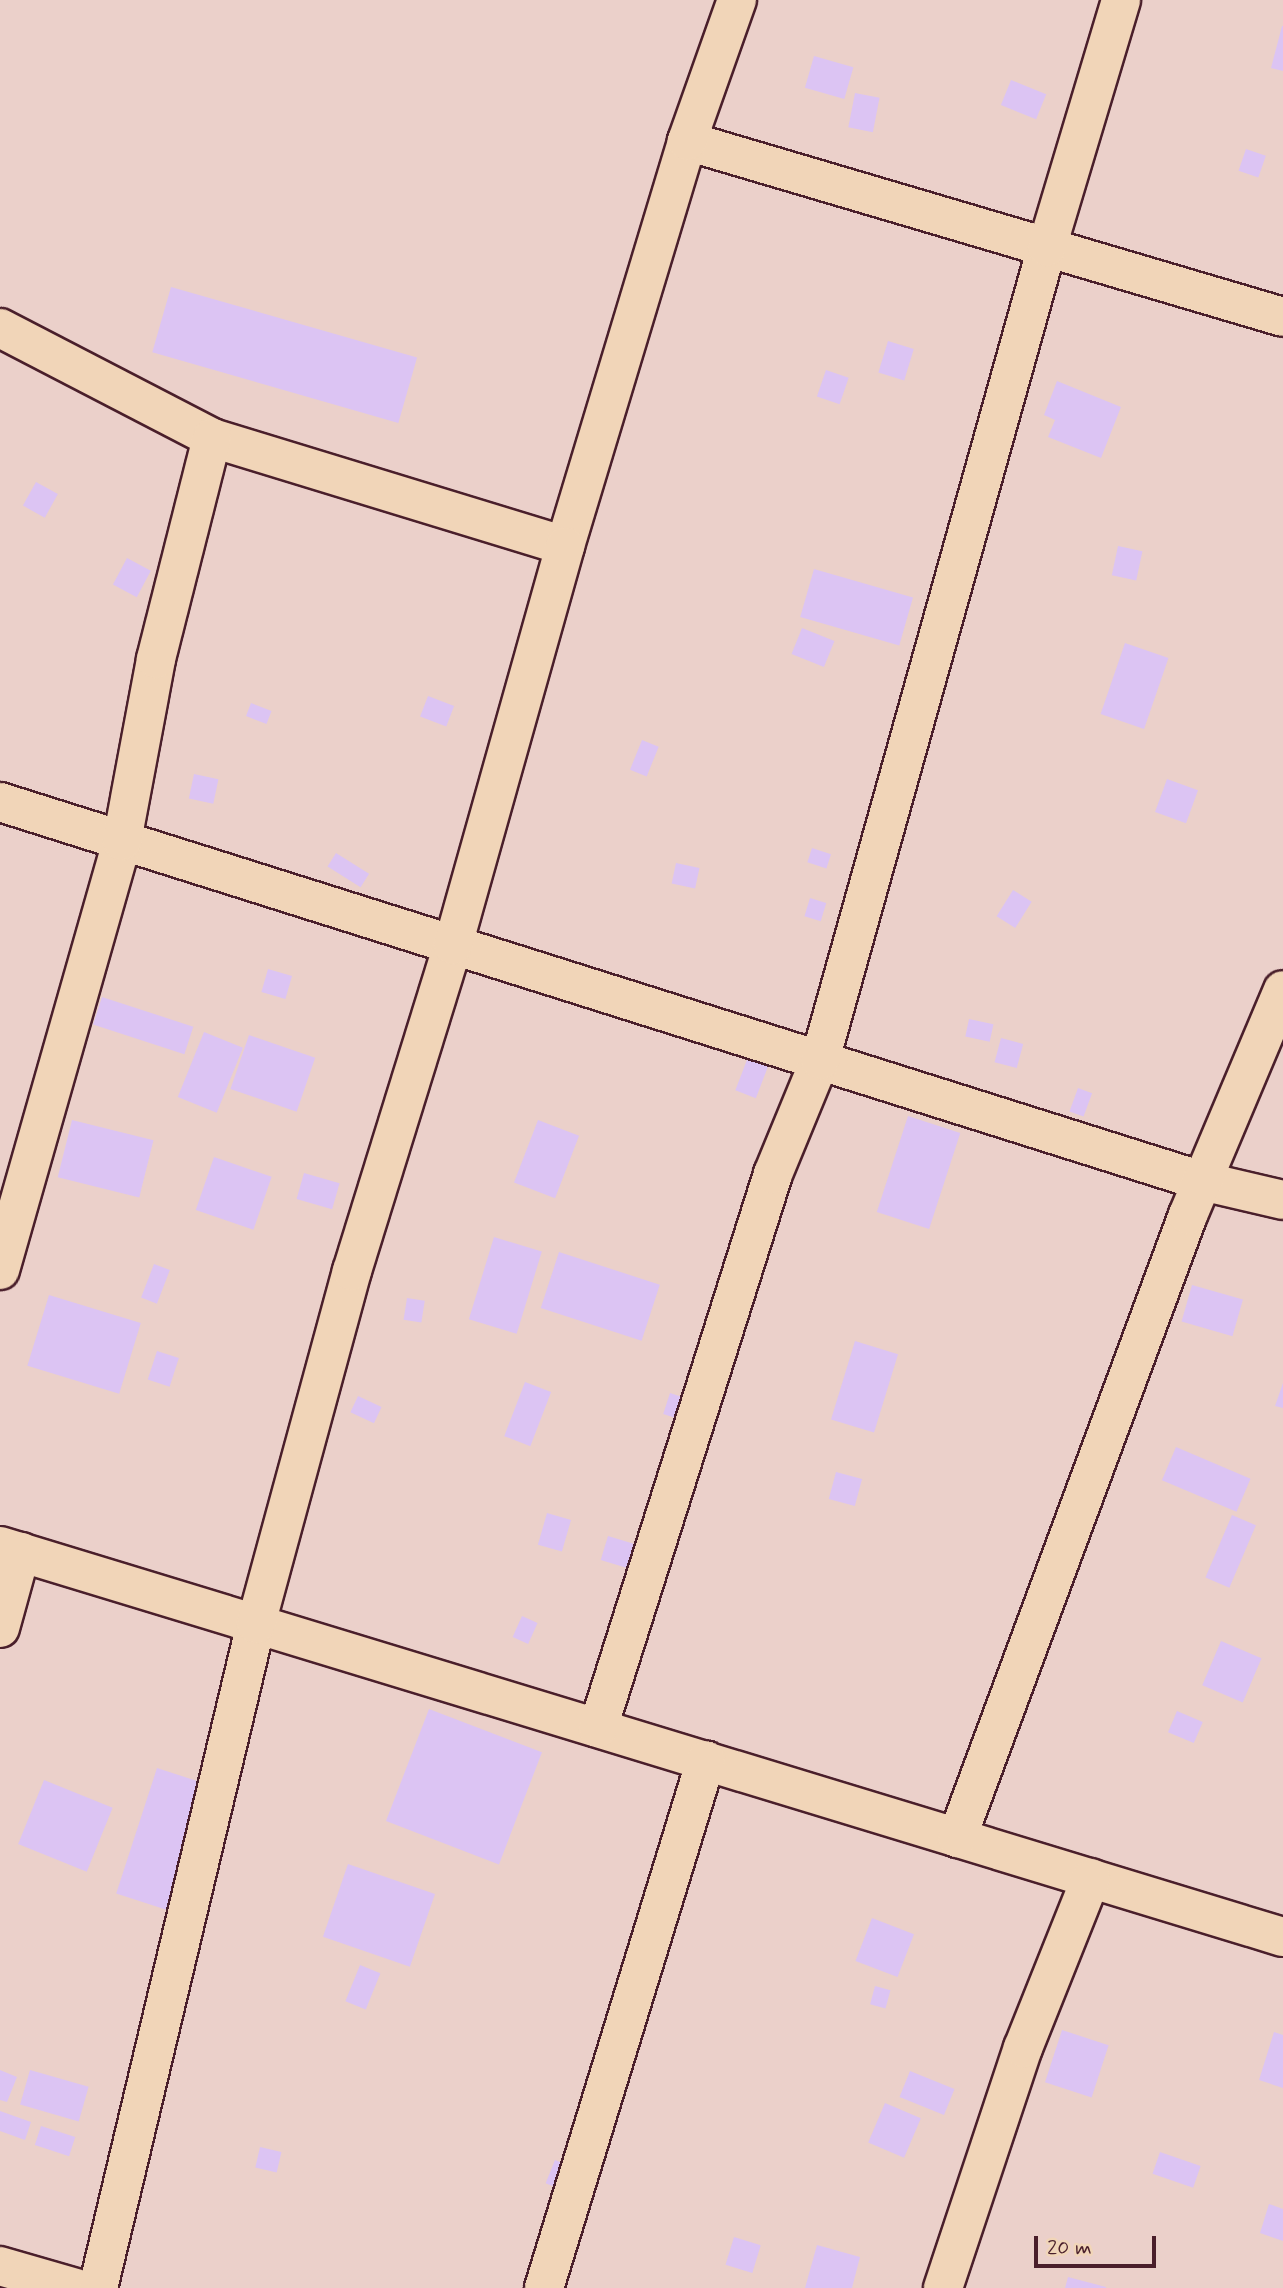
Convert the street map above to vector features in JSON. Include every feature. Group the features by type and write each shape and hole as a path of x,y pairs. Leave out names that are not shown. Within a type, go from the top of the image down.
{"street":[{"path":"98,2288 256,1623 352,1271 453,945 565,546 687,141 737,0"},
{"path":"598,1728 773,1174 820,1060 1047,247 1121,0"},
{"path":"687,141 1283,317"},
{"path":"0,328 212,438 565,546"},
{"path":"0,1270 122,841 156,659 212,438"},
{"path":"0,802 1202,1181 1283,1200"},
{"path":"957,1838 1202,1181 1283,990"},
{"path":"0,1628 10,1549 1283,1937"},
{"path":"544,2288 706,1760"},
{"path":"943,2288 1023,2048 1091,1878"},
{"path":"0,2266 76,2288"}],"building":[{"path":"1283,26 1283,71 1271,68"},
{"path":"814,56 853,67 844,99 805,88"},
{"path":"1011,80 1046,94 1036,119 1001,105"},
{"path":"855,93 880,98 873,132 848,127"},
{"path":"1246,149 1266,156 1258,178 1239,171"},
{"path":"171,287 417,358 398,423 152,352"},
{"path":"888,341 914,349 904,380 878,373"},
{"path":"826,370 849,378 840,404 817,396"},
{"path":"1057,381 1121,407 1101,458 1048,437 1055,420 1044,415"},
{"path":"36,482 58,494 45,518 23,506"},
{"path":"1118,546 1142,551 1136,581 1112,575"},
{"path":"127,558 151,571 137,597 113,584"},
{"path":"814,569 913,597 899,645 800,617"},
{"path":"802,628 834,641 824,667 792,654"},
{"path":"1125,643 1168,658 1144,729 1101,714"},
{"path":"428,696 454,706 446,727 420,717"},
{"path":"251,703 272,711 267,724 246,716"},
{"path":"642,740 659,747 647,776 630,770"},
{"path":"194,774 218,779 213,804 189,798"},
{"path":"1167,779 1198,790 1186,823 1155,812"},
{"path":"812,848 831,854 826,868 807,862"},
{"path":"336,853 369,874 361,887 328,867"},
{"path":"676,863 699,868 695,889 672,884"},
{"path":"1013,890 1032,902 1015,928 997,916"},
{"path":"810,898 826,903 821,921 804,916"},
{"path":"268,969 292,976 285,999 261,992"},
{"path":"102,997 193,1027 184,1054 93,1025"},
{"path":"969,1019 993,1024 990,1042 965,1037"},
{"path":"204,1032 243,1048 217,1113 178,1097"},
{"path":"249,1035 315,1058 297,1112 230,1089"},
{"path":"1001,1038 1023,1044 1017,1068 995,1062"},
{"path":"750,1052 771,1060 756,1098 735,1090"},
{"path":"1078,1088 1092,1093 1084,1117 1069,1111"},
{"path":"908,1116 960,1133 929,1229 877,1212"},
{"path":"72,1120 154,1140 139,1198 58,1177"},
{"path":"538,1120 579,1136 555,1198 514,1183"},
{"path":"214,1157 272,1177 253,1230 196,1210"},
{"path":"304,1173 340,1183 332,1209 297,1199"},
{"path":"494,1237 542,1252 517,1334 469,1319"},
{"path":"559,1252 660,1285 642,1341 541,1308"},
{"path":"154,1264 170,1270 157,1304 141,1298"},
{"path":"1192,1285 1243,1300 1232,1336 1182,1322"},
{"path":"49,1295 141,1323 119,1394 27,1366"},
{"path":"407,1298 425,1301 421,1323 404,1320"},
{"path":"855,1341 898,1354 874,1433 831,1419"},
{"path":"157,1351 179,1358 170,1387 148,1380"},
{"path":"525,1382 551,1392 530,1446 504,1436"},
{"path":"1283,1383 1283,1408 1275,1406"},
{"path":"670,1393 700,1403 694,1424 663,1414"},
{"path":"358,1396 382,1407 374,1423 350,1412"},
{"path":"1176,1447 1251,1479 1236,1512 1162,1480"},
{"path":"836,1472 862,1479 855,1506 829,1499"},
{"path":"547,1513 571,1520 562,1552 538,1545"},
{"path":"1232,1515 1256,1525 1229,1588 1205,1578"},
{"path":"608,1536 644,1547 637,1571 601,1560"},
{"path":"522,1616 538,1623 528,1644 513,1637"},
{"path":"1221,1641 1262,1658 1243,1702 1202,1685"},
{"path":"429,1709 542,1752 499,1864 386,1821"},
{"path":"1177,1711 1203,1722 1194,1743 1168,1732"},
{"path":"157,1768 214,1787 173,1912 116,1894"},
{"path":"44,1780 113,1808 87,1872 18,1844"},
{"path":"348,1864 435,1894 410,1967 323,1937"},
{"path":"872,1918 914,1934 898,1977 856,1961"},
{"path":"360,1965 380,1973 366,2009 345,2001"},
{"path":"875,1986 890,1990 886,2008 870,2004"},
{"path":"1062,2030 1109,2045 1092,2097 1045,2082"},
{"path":"1274,2032 1283,2035 1283,2088 1259,2080"},
{"path":"0,2070 17,2077 7,2102 0,2100"},
{"path":"30,2070 89,2087 79,2121 20,2105"},
{"path":"910,2071 955,2089 944,2115 900,2097"},
{"path":"885,2103 921,2118 904,2158 868,2143"},
{"path":"0,2111 31,2122 25,2140 0,2131"},
{"path":"41,2126 75,2137 69,2156 35,2145"},
{"path":"260,2147 281,2152 277,2172 255,2167"},
{"path":"1160,2152 1201,2166 1193,2188 1153,2174"},
{"path":"555,2160 577,2169 568,2192 546,2183"},
{"path":"1269,2204 1283,2209 1283,2241 1260,2233"},
{"path":"734,2237 761,2245 752,2273 726,2265"},
{"path":"817,2245 860,2257 852,2288 805,2288"},
{"path":"1068,2277 1106,2287 1106,2288 1065,2288"}]}
